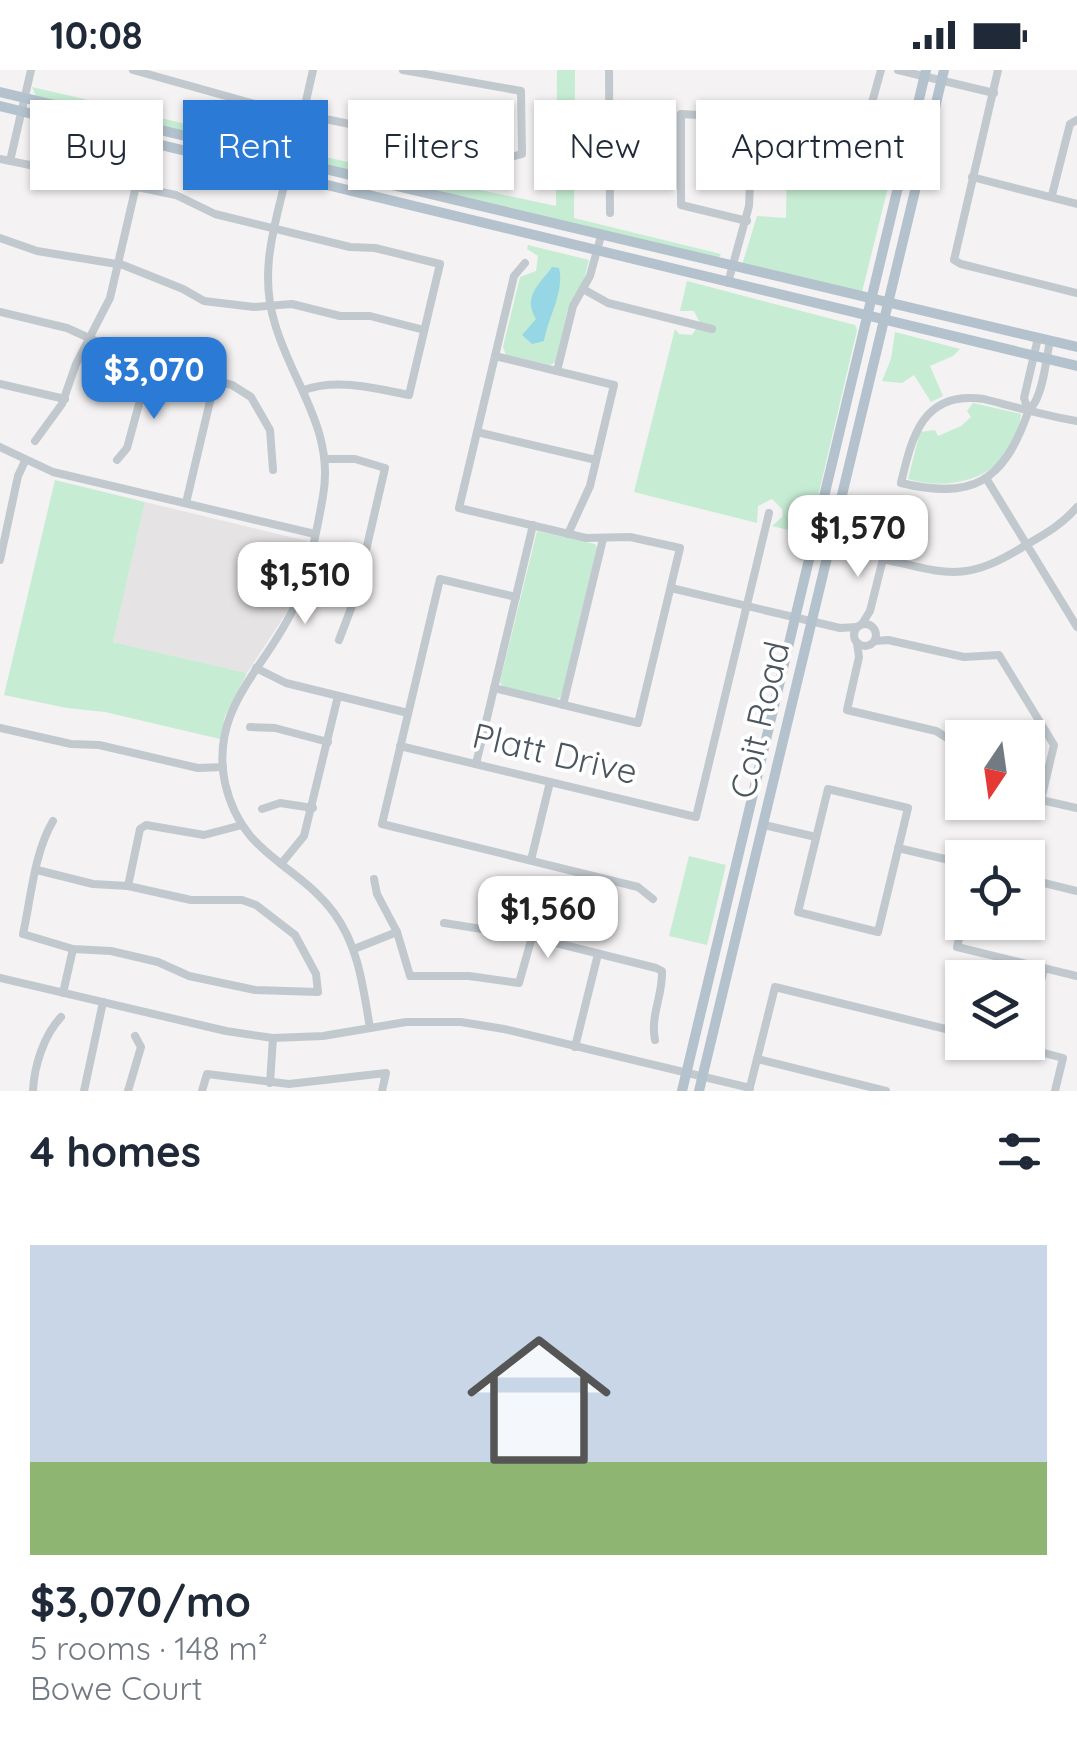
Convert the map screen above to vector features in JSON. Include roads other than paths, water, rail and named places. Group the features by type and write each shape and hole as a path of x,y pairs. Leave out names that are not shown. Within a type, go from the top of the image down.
{"main road":[{"name":"Coit Road","path":"682,1091 925,73"},
{"name":"Coit Road","path":"699,1091 943,75"},
{"path":"0,92 183,136"},
{"path":"0,106 183,150"},
{"path":"328,171 1077,347"},
{"path":"328,185 1077,366"},
{"path":"748,822 764,825"}],"street":[{"path":"10,161 31,70"},
{"path":"133,70 240,100"},
{"path":"306,100 313,70"},
{"path":"328,120 518,158 523,147 520,92 404,70"},
{"path":"609,70 610,212"},
{"path":"873,100 881,70"},
{"path":"898,70 943,75 994,92"},
{"path":"998,70 954,260 1077,293"},
{"path":"696,115 681,114 680,205 747,222"},
{"path":"1052,195 1075,120"},
{"path":"0,158 30,165"},
{"path":"972,176 1077,204"},
{"path":"36,441 64,399 76,364 110,298 135,190"},
{"path":"154,190 176,195 215,214 440,264 408,396 360,385 314,386 304,390"},
{"path":"283,190 266,267 270,305 321,432 324,494 294,606 232,711 223,768 230,799 258,848 334,913 354,950 370,1028"},
{"path":"728,283 747,222 751,190"},
{"path":"557,371 573,306 593,270 601,236"},
{"path":"0,238 38,251 119,264 204,301 254,307 292,304 340,316 370,316 424,330"},
{"path":"494,688 638,723 680,548 630,537 602,539 568,534 459,508 514,276 525,263"},
{"path":"583,289 608,304 712,329"},
{"path":"0,312 67,328 150,364 232,385 250,397 270,430 274,470"},
{"path":"1044,340 1024,398 1028,410 1014,449 986,478 948,490 901,483 914,433 938,407 954,400 972,398 1028,410 1077,421"},
{"path":"495,356 614,385 588,491 568,534"},
{"path":"118,460 127,448 150,364"},
{"path":"186,503 215,380"},
{"path":"0,384 64,399"},
{"path":"477,432 596,460"},
{"path":"0,448 72,477 314,534"},
{"path":"325,460 355,460 385,468 355,598 339,640"},
{"path":"0,560 18,476 25,461"},
{"path":"986,478 1077,627"},
{"path":"860,657 856,641 870,610 883,558 943,572 964,573 991,566 1060,524 1077,507"},
{"path":"746,606 769,513"},
{"path":"476,764 533,525"},
{"path":"563,705 602,539"},
{"path":"516,597 440,578 382,824 638,887 653,899"},
{"path":"671,588 840,628 874,628 888,640 960,657 996,654 1038,720"},
{"name":"Platt Drive","path":"400,746 696,816 746,606"},
{"path":"870,610 872,644 860,657 846,710 936,731 945,737"},
{"path":"840,628 856,641 872,644 888,640"},
{"path":"256,668 286,684 408,713"},
{"path":"281,864 304,836 338,696"},
{"path":"250,727 275,728 328,742"},
{"path":"0,728 171,763 223,768"},
{"path":"1045,731 1054,745 1045,783"},
{"path":"531,860 550,782"},
{"path":"828,789 908,808 898,848 878,932 798,912 828,789"},
{"path":"1045,801 1077,808"},
{"path":"262,809 280,803 313,808"},
{"path":"37,870 190,900 242,900 256,905 296,935 316,974 318,992 255,990 188,976 158,962 111,951 73,948 23,934 44,835 53,821"},
{"path":"128,886 140,830 146,824 204,835 242,826"},
{"path":"764,825 816,837"},
{"path":"898,848 945,859"},
{"path":"374,878 410,976 469,976 519,983 532,937"},
{"path":"1045,883 1077,891"},
{"path":"444,923 532,937 662,971 652,1024 655,1040"},
{"path":"354,950 397,932"},
{"path":"959,940 958,947 1011,960"},
{"path":"63,993 73,948"},
{"path":"575,1046 598,954"},
{"path":"1045,968 1077,976"},
{"path":"0,978 226,1031 272,1038 322,1036 406,1022 460,1022 749,1090 776,987 945,1029"},
{"path":"84,1091 103,1002"},
{"path":"33,1091 50,1029 61,1017"},
{"path":"128,1091 141,1047 135,1036"},
{"path":"270,1083 272,1038"},
{"path":"1045,1050 1063,1058 1055,1091"},
{"path":"757,1059 886,1091"},
{"path":"202,1091 207,1074 308,1088 386,1074 382,1091"}],"water":[{"path":"552,267 559,268 558,295 544,341 532,344 522,335 536,319 532,297"}]}
